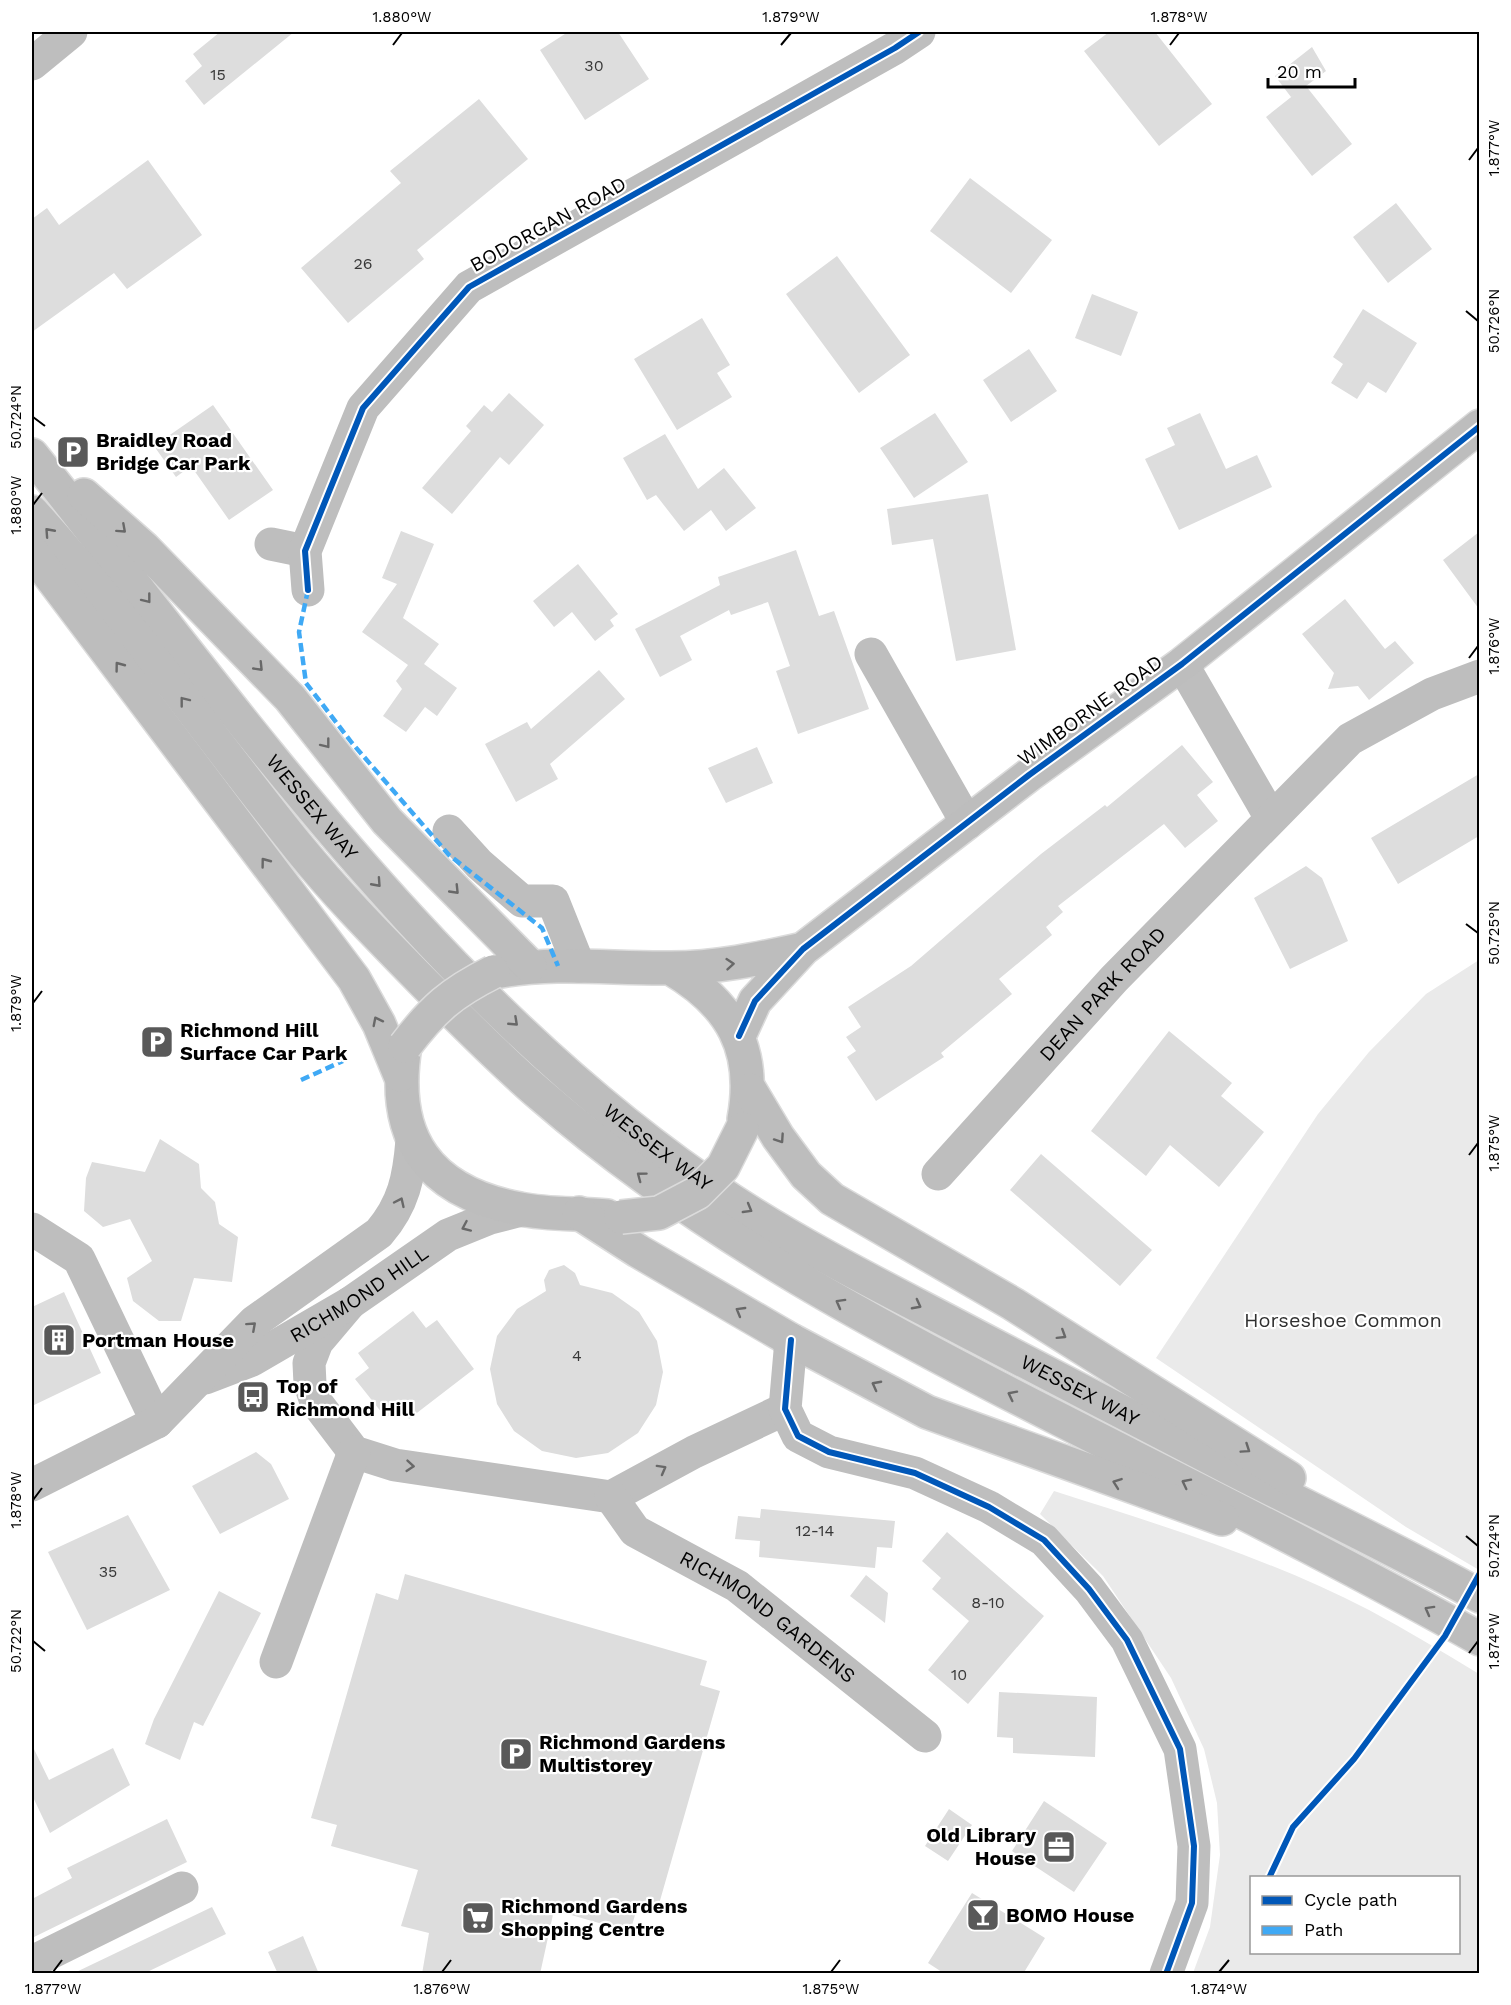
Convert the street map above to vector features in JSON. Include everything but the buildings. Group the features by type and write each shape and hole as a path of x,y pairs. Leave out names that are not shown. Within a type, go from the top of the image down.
{"main road":[{"name":"WIMBORNE ROAD","path":"739,1036 755,1001 780,971 803,949 967,823 1182,664 1479,426"},
{"path":"32,447 144,548 290,698 387,821 530,966"},
{"name":"WESSEX WAY","path":"32,455 246,725 378,884 479,990 572,1077 731,1200 919,1306 1232,1469 1389,1546 1479,1596"},
{"name":"WESSEX WAY","path":"32,512 114,611 311,861 466,1025 539,1094 662,1192 772,1263 875,1322 995,1386 1312,1547 1479,1639"},
{"path":"32,552 354,979 402,1061 405,1116 412,1140 432,1171 473,1197 521,1210 621,1217 659,1213 696,1193 723,1167 742,1129 750,1090"},
{"name":"WIMBORNE ROAD","path":"402,1061 429,1013 462,987 493,972 530,966 672,969 740,963 803,949"},
{"path":"672,969 694,982 715,999 739,1036 750,1090 778,1137 806,1175 832,1199 1012,1304 1237,1443 1389,1546"},
{"path":"579,1213 638,1251 791,1340 927,1412 1178,1505 1312,1547"}],"street":[{"path":"32,64 71,32"},
{"name":"BODORGAN ROAD","path":"308,590 305,551 363,408 469,287 895,48 919,32"},
{"path":"271,544 305,551"},
{"path":"871,654 967,823"},
{"path":"1182,664 1271,818"},
{"name":"DEAN PARK ROAD","path":"938,1174 1113,979 1350,739 1432,694 1479,676"},
{"path":"449,831 479,864 522,902 553,901 579,966"},
{"name":"RICHMOND HILL","path":"32,1485 158,1422 254,1322 379,1233 393,1216 408,1183 412,1140"},
{"name":"RICHMOND HILL","path":"195,1382 252,1360 350,1303 448,1235 490,1218 521,1210"},
{"path":"32,1229 79,1259 158,1422"},
{"path":"350,1303 317,1342 309,1364 310,1384 316,1402 354,1452 395,1466 611,1497 694,1452 785,1409"},
{"path":"791,1340 785,1409 798,1436 829,1452 915,1473 989,1507 1044,1540 1089,1589 1127,1640 1180,1749 1194,1846 1192,1903 1166,1974"},
{"path":"276,1662 354,1452"},
{"name":"RICHMOND GARDENS","path":"611,1497 635,1532 737,1586 925,1736"},
{"path":"32,1962 182,1888"}],"green space":[{"name":"Horseshoe Common","path":"1479,960 1479,1570 1406,1527 1156,1358 1318,1114 1369,1052 1426,994"},
{"path":"1054,1491 1214,1544 1292,1574 1369,1610 1479,1674 1479,1973 1193,1973 1210,1927 1220,1855 1217,1803 1204,1749 1171,1678 1103,1576 1040,1514"}],"marked path":[{"path":"308,590 299,632 306,683 352,743 449,855 542,928 558,966"},
{"path":"301,1080 343,1061"}],"cycle path":[{"path":"308,590 305,551 363,408 469,287 895,48 919,32"},
{"path":"739,1036 755,1001 803,949 1029,775 1182,664 1480,426"},
{"path":"791,1340 785,1409 798,1436 829,1452 915,1473 989,1507 1044,1540 1089,1589 1127,1640 1180,1749 1194,1846 1192,1903 1166,1974"},
{"path":"1270,1876 1293,1827 1354,1759 1445,1636 1480,1573"}],"place":[{"name":"Braidley Road Bridge Car Park","path":"73,452"},
{"name":"Richmond Hill Surface Car Park","path":"157,1042"},
{"name":"Portman House","path":"59,1340"},
{"name":"Top of Richmond Hill","path":"253,1397"},
{"name":"Richmond Gardens Multistorey","path":"516,1754"},
{"name":"Old Library House","path":"1059,1847"},
{"name":"BOMO House","path":"983,1915"},
{"name":"Richmond Gardens Shopping Centre","path":"478,1918"}]}
